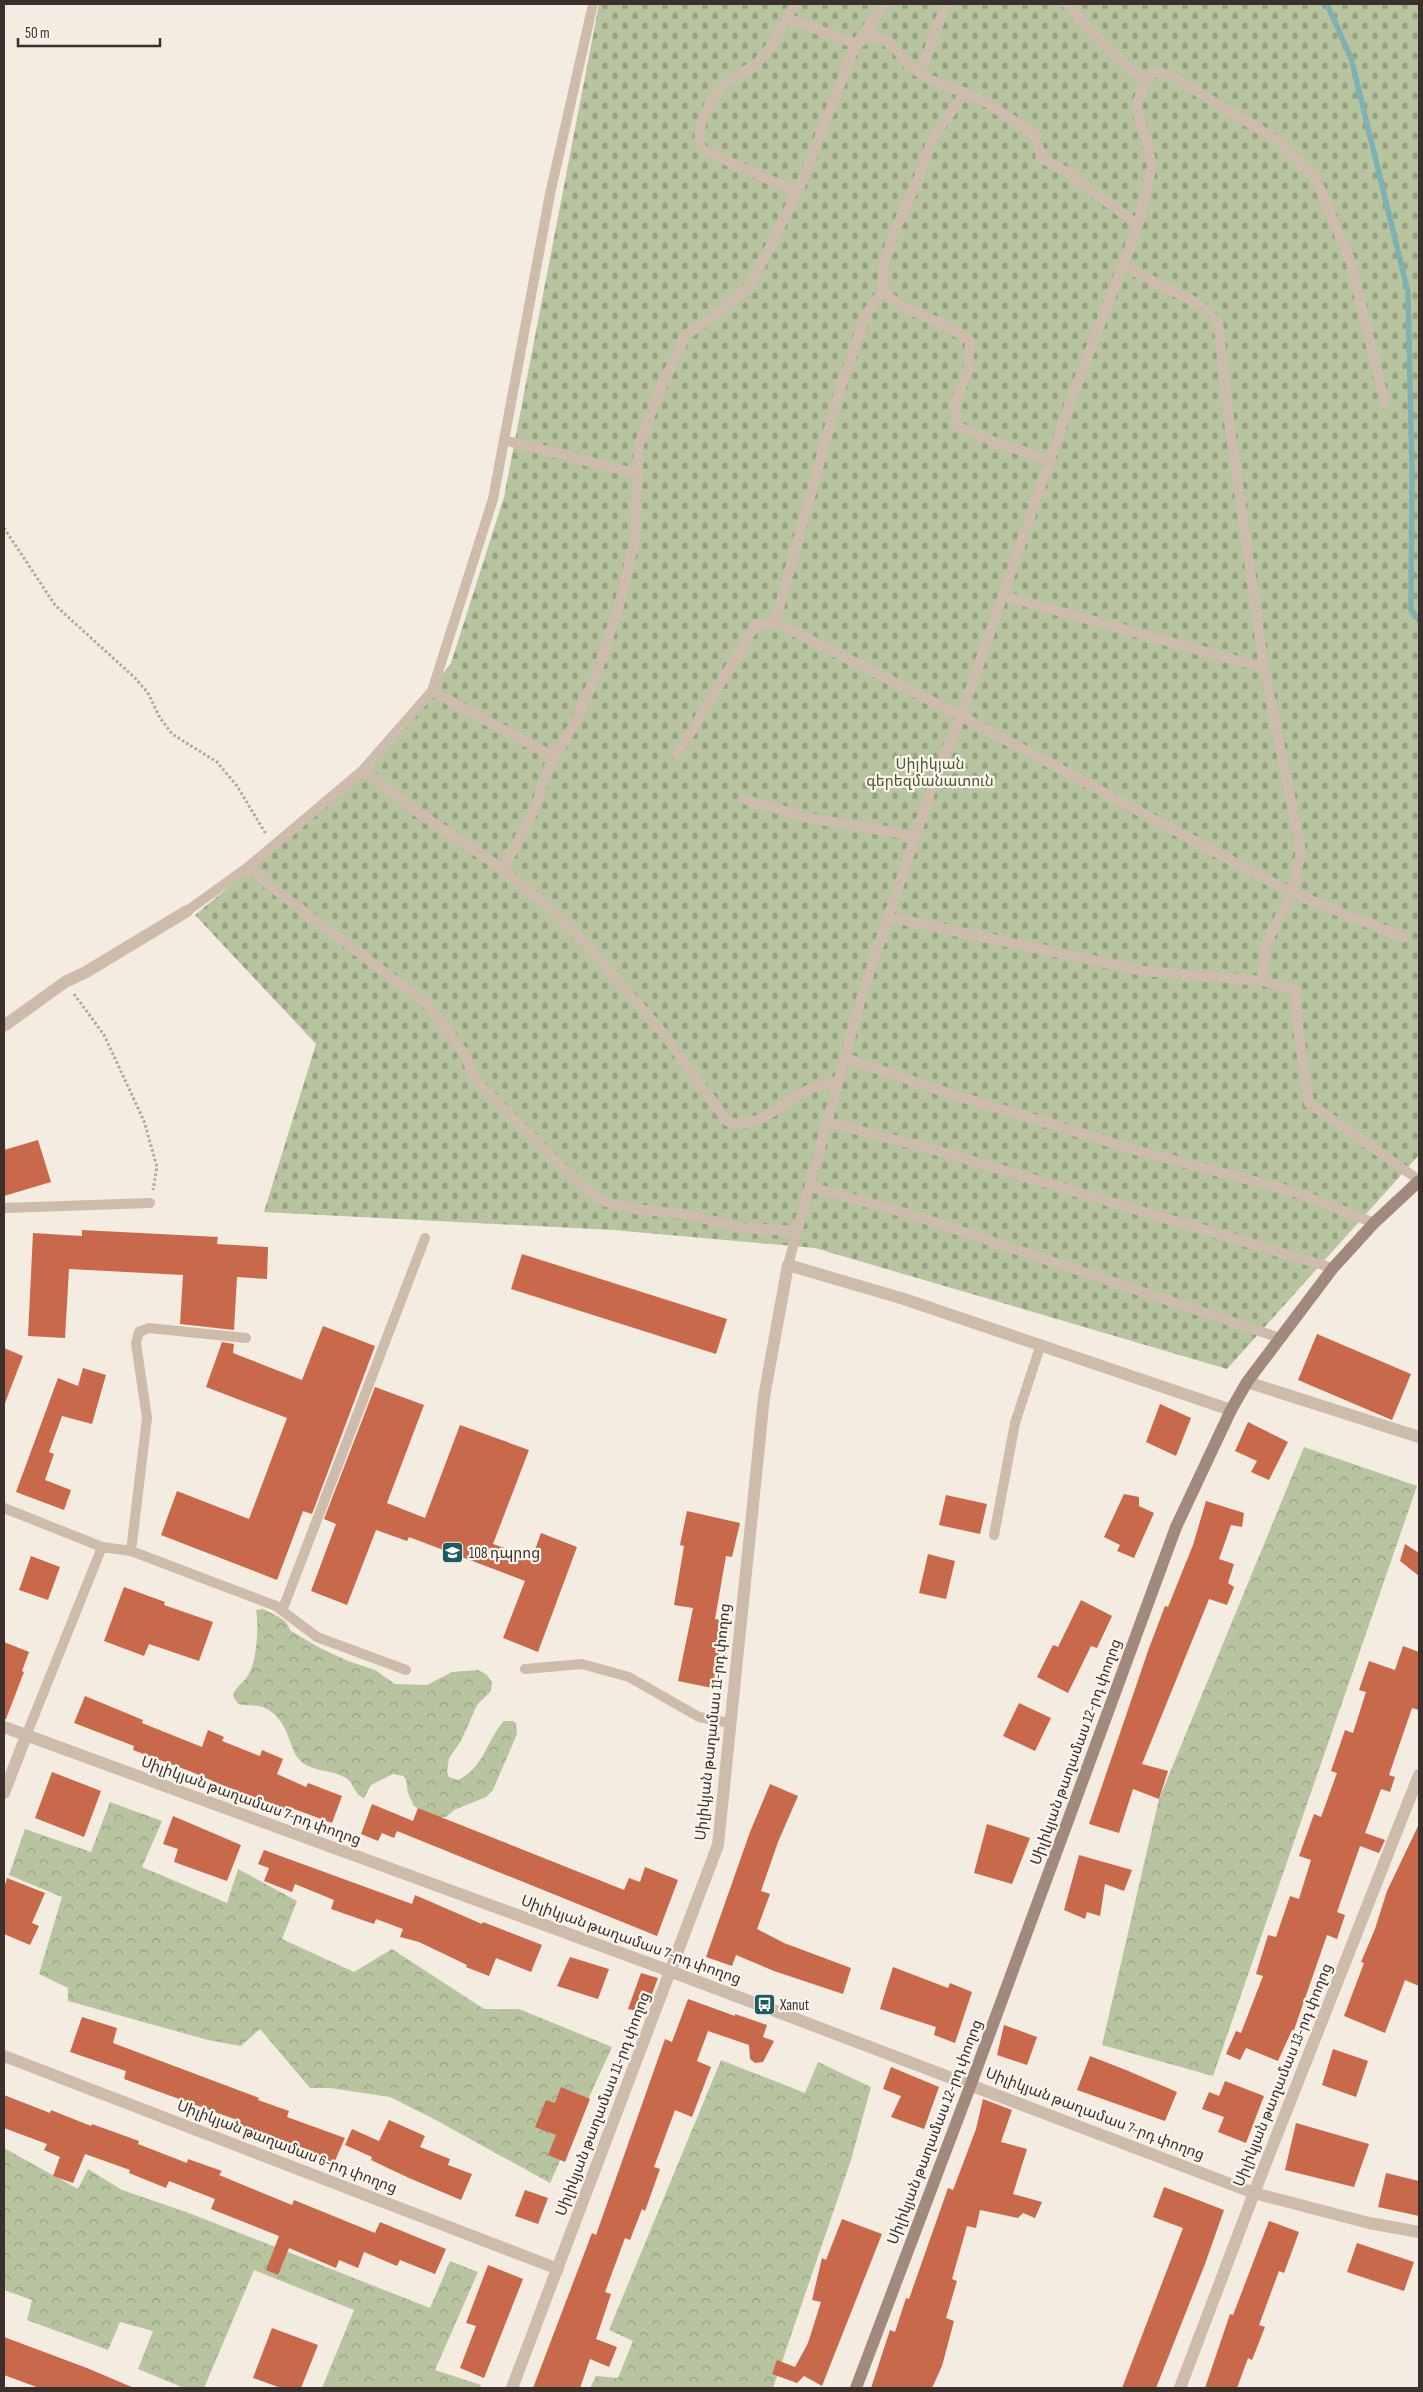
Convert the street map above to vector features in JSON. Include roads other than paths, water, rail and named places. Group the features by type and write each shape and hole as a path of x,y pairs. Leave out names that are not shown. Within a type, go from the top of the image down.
{"main road":[{"name":"Սիլիկյան թաղամաս 12-րդ փողոց","path":"856,2388 971,2084 1176,1527 1231,1410 1247,1382 1333,1268 1374,1224 1419,1181"}],"street":[{"path":"4,1026 64,982 86,972 188,911"},
{"path":"788,1265 904,1299 1231,1410"},
{"name":"Սիլիկյան թաղամաս 11-րդ փողոց","path":"512,2388 718,1845 764,1397 788,1265"},
{"path":"1247,1382 1419,1437"},
{"name":"Սիլիկյան թաղամաս 7-րդ փողոց","path":"4,1728 670,1971 1254,2193 1369,2223 1419,2232"},
{"path":"4,1793 26,1736"},
{"name":"Սիլիկյան թաղամաս 13-րդ փողոց","path":"1180,2388 1254,2193 1419,1775"},
{"name":"Սիլիկյան թաղամաս 6-րդ փողոց","path":"4,2056 558,2268"}],"lane":[{"path":"188,911 273,846 362,770 432,691 493,499 550,194 593,4"},
{"path":"794,4 758,62 727,82 709,108 698,131 698,142 703,150 797,192"},
{"path":"502,869 534,809 548,768 575,723 596,675 618,609 635,540 639,444 659,392 686,335 712,318 752,284 797,192 856,44 885,4"},
{"path":"920,74 946,4"},
{"path":"1067,4 1098,38 1144,82"},
{"path":"787,18 856,44 873,36 885,41 897,50 908,65 928,79 965,92 999,108 1036,136 1041,158 1068,173 1138,225"},
{"path":"788,1265 862,995 937,772 962,716 1050,460 1121,265 1138,225 1152,166 1146,138 1136,109 1144,82 1156,71 1171,76 1277,140 1316,179 1351,263 1385,404"},
{"path":"775,622 839,393 866,314 883,292 883,267 894,232 919,176 932,139 965,92"},
{"path":"1121,265 1199,304 1218,323 1230,429 1264,668 1301,852 1292,893 1266,944 1263,981"},
{"path":"883,292 900,306 945,325 970,341 968,369 955,404 957,426 995,442 1050,460"},
{"path":"504,440 638,474"},
{"path":"1004,596 1264,668"},
{"path":"677,755 755,626 775,622 962,716 1292,893 1402,937"},
{"path":"432,691 554,758"},
{"path":"362,770 414,810 502,869 549,908 585,943 663,1033 727,1121 737,1126 747,1124 774,1111 804,1091 837,1081"},
{"path":"743,799 808,818 916,836"},
{"path":"248,866 269,885 428,1005 464,1053 476,1081 563,1168 601,1202 635,1209 691,1215 741,1228 797,1231"},
{"path":"889,917 1144,971 1263,981 1295,990 1299,1036 1310,1103 1419,1181"},
{"path":"845,1058 951,1094 1139,1151 1295,1192 1374,1224"},
{"path":"826,1122 942,1152 1333,1268"},
{"path":"810,1187 913,1215 1280,1338"},
{"path":"4,1208 150,1203"},
{"path":"282,1611 425,1238"},
{"path":"131,1551 147,1418 136,1343 139,1332 149,1328 246,1338"},
{"path":"994,1536 1015,1423 1041,1344"},
{"path":"4,1508 102,1547 131,1551 276,1606 317,1637 406,1670"},
{"path":"26,1736 102,1547"},
{"path":"525,1669 582,1664 629,1677 699,1717 730,1723"}],"waterway":[{"path":"1327,4 1351,58 1408,292 1412,470 1411,610 1419,620"}],"place":[{"name":"108 դպրոց","path":"453,1553"},
{"name":"Xanut","path":"764,2005"}],"park label":[{"name":"Սիլիկյան գերեզմանատուն","path":"930,772"}]}
